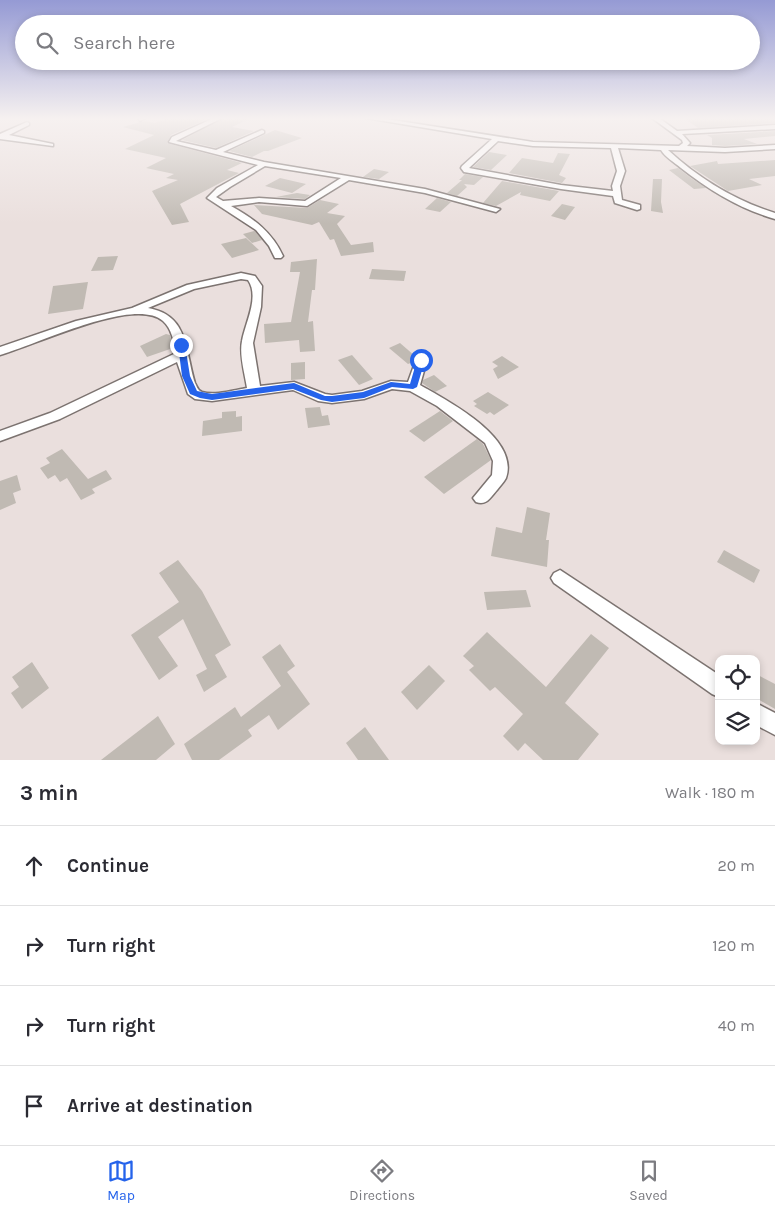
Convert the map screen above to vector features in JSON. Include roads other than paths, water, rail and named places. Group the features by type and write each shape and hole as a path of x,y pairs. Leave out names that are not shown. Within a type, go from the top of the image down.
{"street":[{"path":"224,153 264,164 348,177 425,192 496,209"},
{"path":"481,153 465,168 467,170 561,187 617,194"},
{"path":"616,153 620,172 616,186 618,201 637,207"},
{"path":"668,153 702,183 738,202 775,216"},
{"path":"264,164 252,173 212,195 211,198 251,222 271,239 278,256"},
{"path":"222,204 259,200 307,204 348,177"},
{"path":"0,351 114,313 135,310 191,286 241,276 251,278 256,286 256,308 247,343 254,390"},
{"path":"135,310 157,313 166,318 175,328 190,384 193,392 200,396 212,397 294,386 324,398 332,399 364,395 391,385 413,387 442,403 490,439 500,461 499,477 481,498"},
{"path":"0,436 55,416 182,355"},
{"path":"413,387 421,360"},
{"path":"560,578 715,684"},
{"path":"760,715 775,725"}]}
